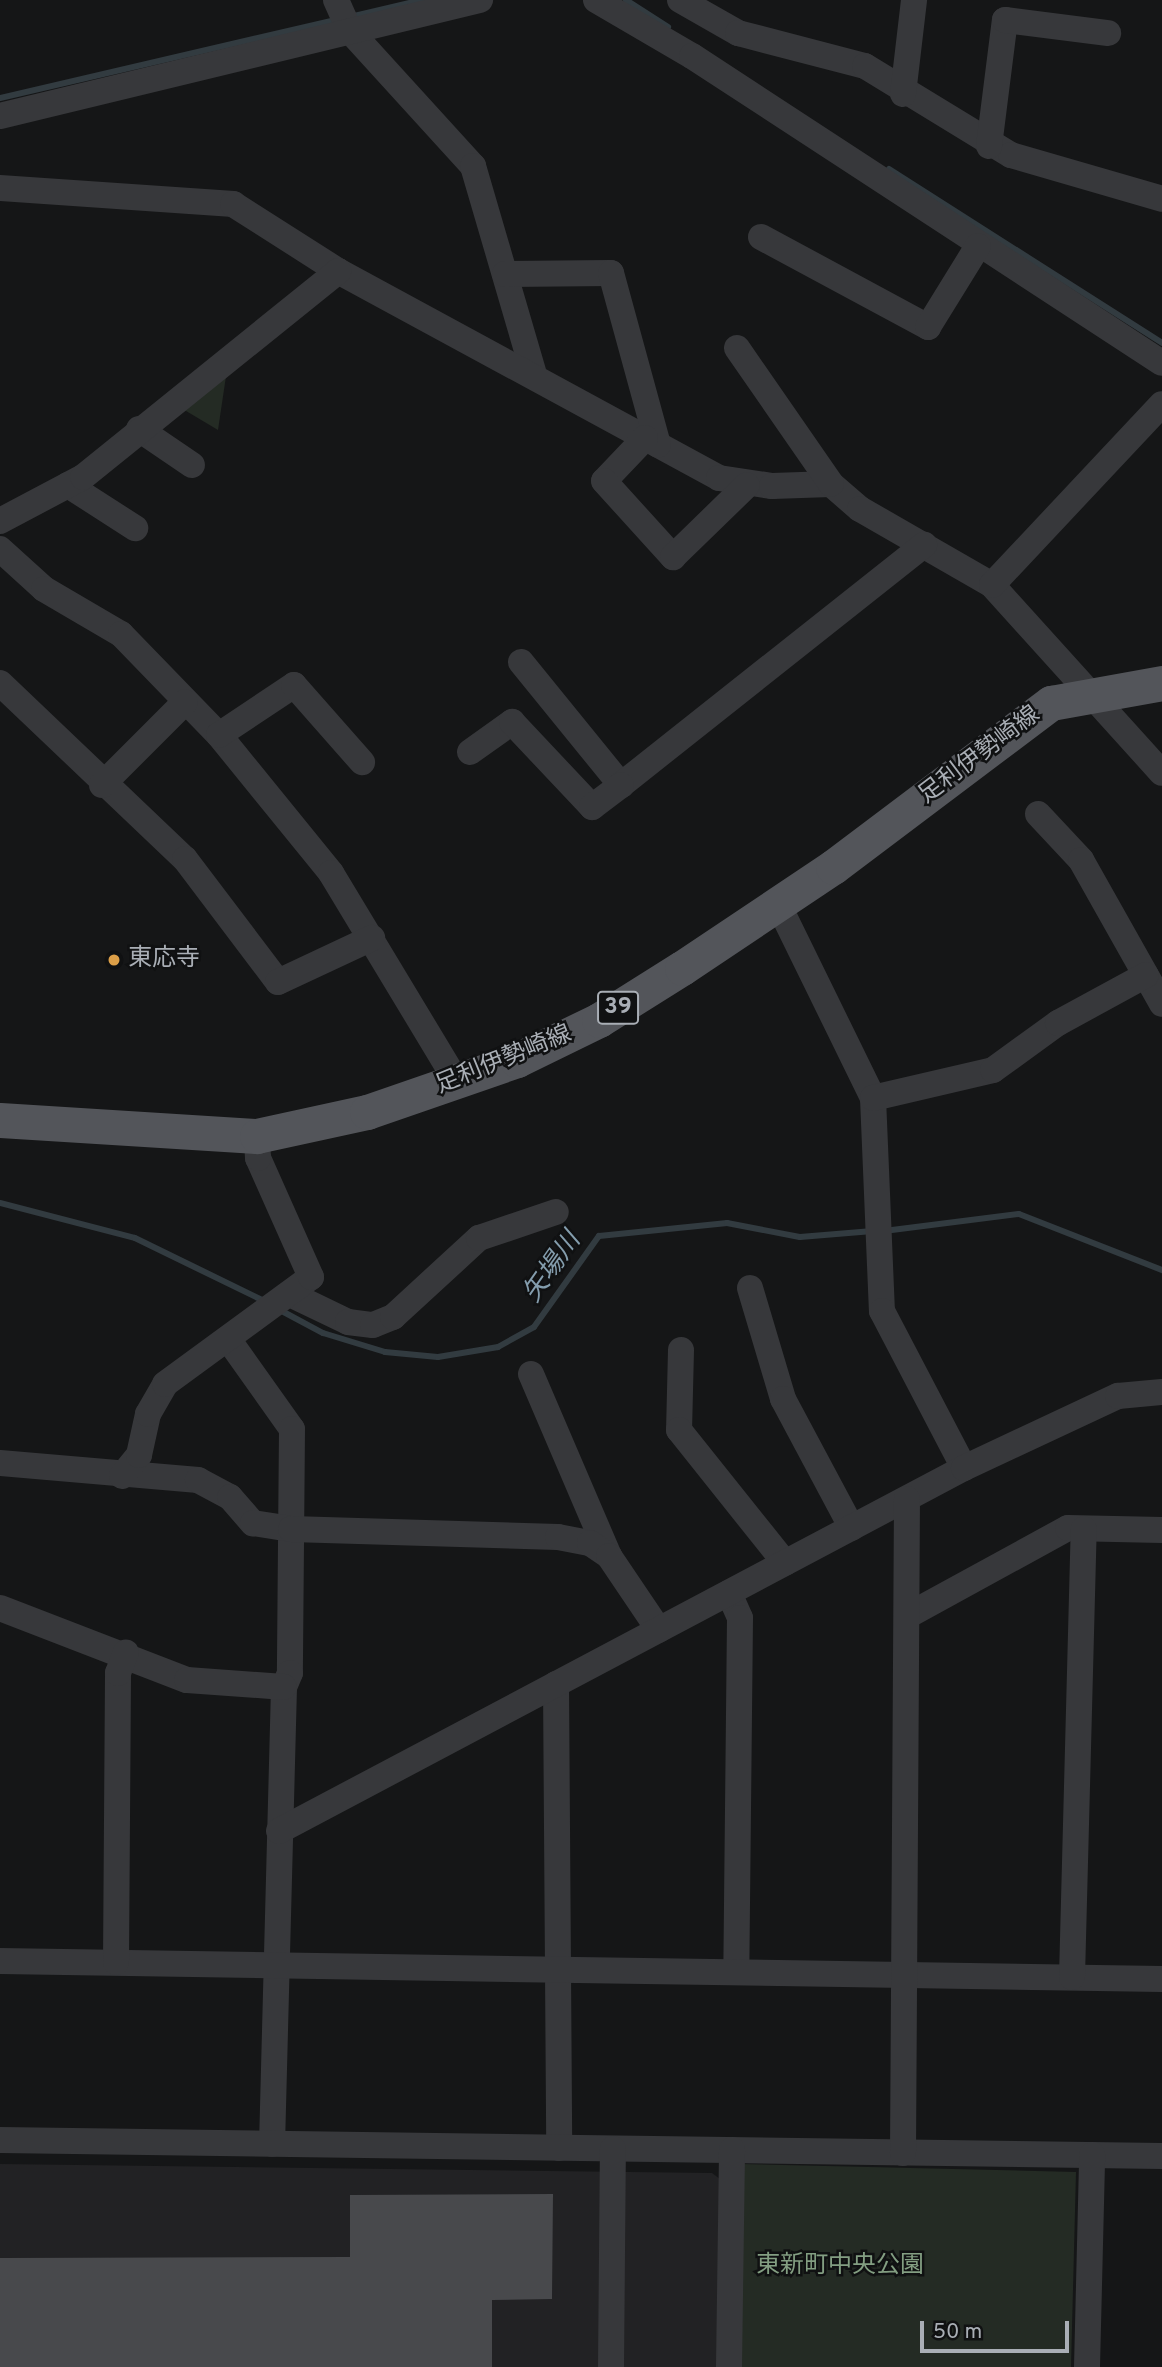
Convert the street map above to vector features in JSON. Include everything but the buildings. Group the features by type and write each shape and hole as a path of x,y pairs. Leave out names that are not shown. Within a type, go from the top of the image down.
{"main road":[{"name":"足利伊勢崎線","path":"0,1120 257,1136 322,1124 457,1082 599,1020 778,904 1018,723 1089,691 1162,683"}],"street":[{"path":"337,0 350,31 474,166 534,375"},
{"path":"0,116 480,0"},
{"path":"596,0 692,55 978,246 1162,363"},
{"path":"680,0 738,33 865,66 902,94 989,146 1162,199"},
{"path":"902,94 914,0"},
{"path":"989,146 1005,20 1108,33"},
{"path":"0,188 233,204 338,271 534,375 719,478 747,485 831,484"},
{"path":"761,237 928,327 978,246"},
{"path":"0,522 68,485 338,271"},
{"path":"505,274 611,273 651,442"},
{"path":"737,348 831,484 860,509 992,585 1089,691 1157,758"},
{"path":"992,585 1162,404"},
{"path":"139,429 192,465"},
{"path":"651,442 604,481 673,557 747,485"},
{"path":"68,485 135,528"},
{"path":"470,752 512,722 592,807 924,545"},
{"path":"0,549 44,589 121,634 219,735 331,873 457,1082"},
{"path":"521,662 621,785"},
{"path":"0,682 102,785 185,859 278,982 372,938"},
{"path":"219,735 294,685 362,762"},
{"path":"102,785 185,702"},
{"path":"1038,814 1082,860 1162,1004"},
{"path":"778,904 873,1098 882,1311 964,1468"},
{"path":"873,1098 993,1070 1058,1023 1146,975"},
{"path":"122,1476 139,1455 161,1390 292,1295 311,1277 258,1158 257,1136"},
{"path":"292,1295 348,1322 373,1325 393,1317 479,1238 556,1212"},
{"path":"750,1288 783,1399 852,1528"},
{"path":"228,1339 292,1429 290,1673 284,1687 272,2144"},
{"path":"681,1350 679,1430 785,1563"},
{"path":"531,1374 609,1556 659,1630"},
{"path":"279,1830 964,1468 1118,1396 1162,1392"},
{"path":"0,1463 122,1476 198,1480 230,1497 254,1523 292,1529 558,1537 590,1544 609,1556"},
{"path":"903,2153 908,1499"},
{"path":"907,1616 1068,1528 1162,1530"},
{"path":"1072,1977 1084,1529"},
{"path":"729,1593 740,1618 736,1971"},
{"path":"0,1608 126,1652 187,1680 284,1687"},
{"path":"116,1962 118,1673 126,1652"},
{"path":"556,1684 559,2148"},
{"path":"0,1961 1162,1979"},
{"path":"0,2140 1162,2156"},
{"path":"611,2367 613,2148"},
{"path":"729,2367 732,2150"},
{"path":"1087,2367 1093,2155"}],"shaded area":[{"path":"0,2164 712,2173 724,2182 720,2367 0,2367"}],"green space":[{"path":"229,356 218,430 171,402"},
{"name":"東新町中央公園","path":"741,2164 1076,2172 1071,2367 739,2367"}],"waterway":[{"path":"350,17 422,0"},
{"path":"626,0 668,27"},
{"path":"0,98 339,19"},
{"path":"889,169 1162,343"},
{"name":"矢場川","path":"0,1203 135,1238 266,1302"},
{"name":"矢場川","path":"884,1231 1019,1214 1162,1270"},
{"name":"矢場川","path":"278,1309 323,1333 385,1352 438,1357 498,1347 534,1327 599,1236 727,1223 800,1237 873,1231"}],"place":[{"name":"東応寺","path":"114,960"}]}
